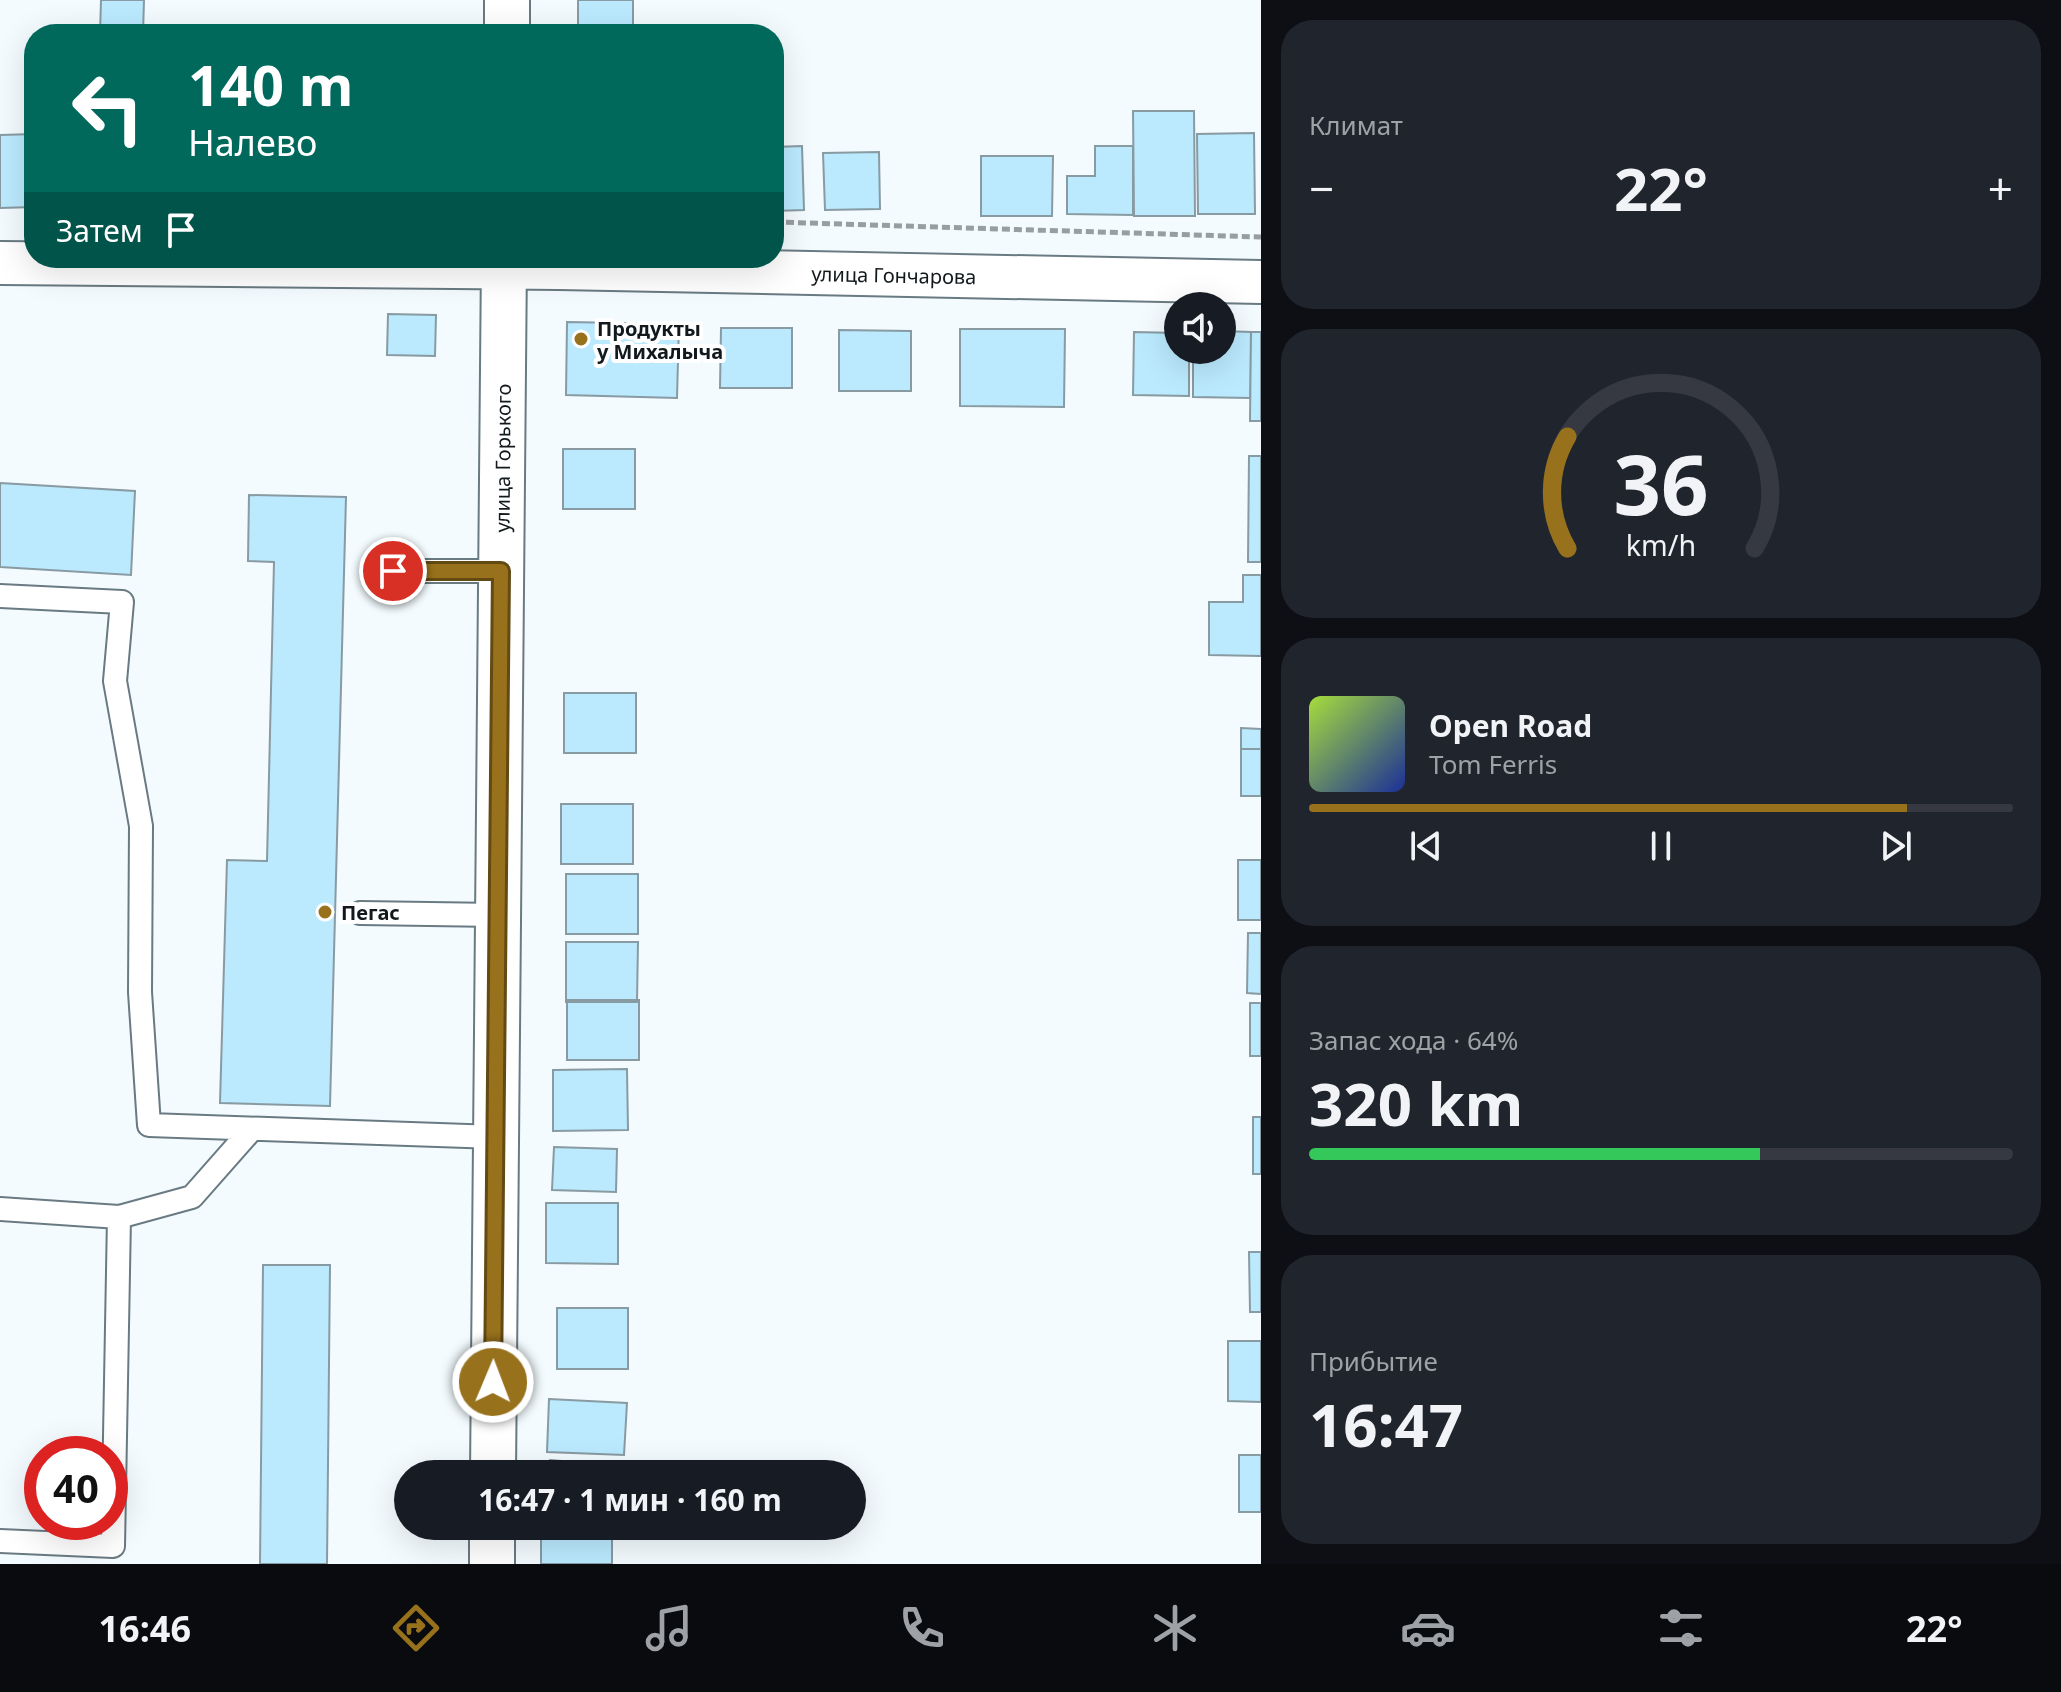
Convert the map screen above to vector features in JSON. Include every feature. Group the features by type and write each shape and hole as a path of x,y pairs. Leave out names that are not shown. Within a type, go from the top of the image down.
{"street":[{"path":"507,0 507,24"},
{"name":"улица Гончарова","path":"0,263 24,263"},
{"name":"улица Горького","path":"493,1460 504,268"},
{"name":"улица Гончарова","path":"703,268 1261,282"},
{"path":"492,1540 492,1564"}],"lane":[{"path":"393,571 501,571"},
{"path":"0,596 122,602 115,681 141,826 140,992 149,1125 496,1137"},
{"path":"360,913 498,915"},
{"path":"0,1209 119,1217 192,1197 252,1129"},
{"path":"0,1541 113,1546 119,1217"}],"path":[{"path":"784,222 1261,237"}],"building":[{"path":"101,0 144,0 143,24 100,24"},
{"path":"578,0 633,0 633,24 578,24"},
{"path":"1133,111 1194,111 1195,216 1134,216"},
{"path":"1254,133 1255,214 1198,214 1197,134"},
{"path":"24,134 24,207 0,208 0,135"},
{"path":"802,146 804,210 784,211 784,147"},
{"path":"1095,146 1133,146 1133,215 1067,214 1067,176 1095,176"},
{"path":"879,152 880,209 825,210 823,153"},
{"path":"981,156 1053,156 1052,216 981,216"},
{"path":"388,314 436,315 435,356 387,355"},
{"path":"567,322 679,324 677,398 566,395"},
{"path":"721,328 792,328 792,388 720,388"},
{"path":"960,329 1065,329 1064,407 960,406"},
{"path":"839,330 911,331 911,391 839,391"},
{"path":"1236,331 1251,332 1250,398 1193,397 1193,364 1236,364"},
{"path":"1134,332 1164,333 1164,364 1189,364 1189,396 1133,395"},
{"path":"1251,332 1261,332 1261,421 1250,421"},
{"path":"563,449 635,449 635,509 563,509"},
{"path":"1249,456 1261,456 1261,562 1248,562"},
{"path":"0,483 135,491 131,575 0,567"},
{"path":"249,495 346,497 330,1106 220,1103 227,860 267,861 274,562 248,561"},
{"path":"1243,575 1261,575 1261,656 1209,655 1209,602 1243,602"},
{"path":"564,693 636,693 636,753 564,753"},
{"path":"1241,728 1261,729 1261,749 1241,749"},
{"path":"1241,749 1261,749 1261,796 1241,796"},
{"path":"561,804 633,804 633,864 561,864"},
{"path":"1238,860 1261,860 1261,920 1238,920"},
{"path":"566,874 638,874 638,934 566,934"},
{"path":"1248,933 1261,933 1261,994 1247,993"},
{"path":"566,942 638,942 637,1002 566,1002"},
{"path":"567,1000 639,1000 639,1060 567,1060"},
{"path":"1250,1003 1261,1003 1261,1056 1250,1056"},
{"path":"627,1069 628,1130 553,1131 553,1070"},
{"path":"1253,1117 1261,1117 1261,1174 1253,1174"},
{"path":"554,1147 617,1149 616,1192 552,1190"},
{"path":"546,1203 618,1203 618,1264 546,1263"},
{"path":"1249,1252 1261,1252 1261,1312 1250,1312"},
{"path":"263,1265 330,1265 327,1564 260,1564"},
{"path":"557,1308 628,1308 628,1369 557,1369"},
{"path":"1228,1341 1261,1341 1261,1402 1228,1401"},
{"path":"549,1399 627,1403 624,1455 547,1452"},
{"path":"1239,1455 1261,1455 1261,1512 1239,1512"},
{"path":"541,1540 612,1540 612,1564 541,1564"}],"place":[{"name":"Продукты у Михалыча","path":"581,339"},
{"name":"Пегас","path":"325,912"}],"route":[{"path":"393,571 501,571 493,1382"}]}
